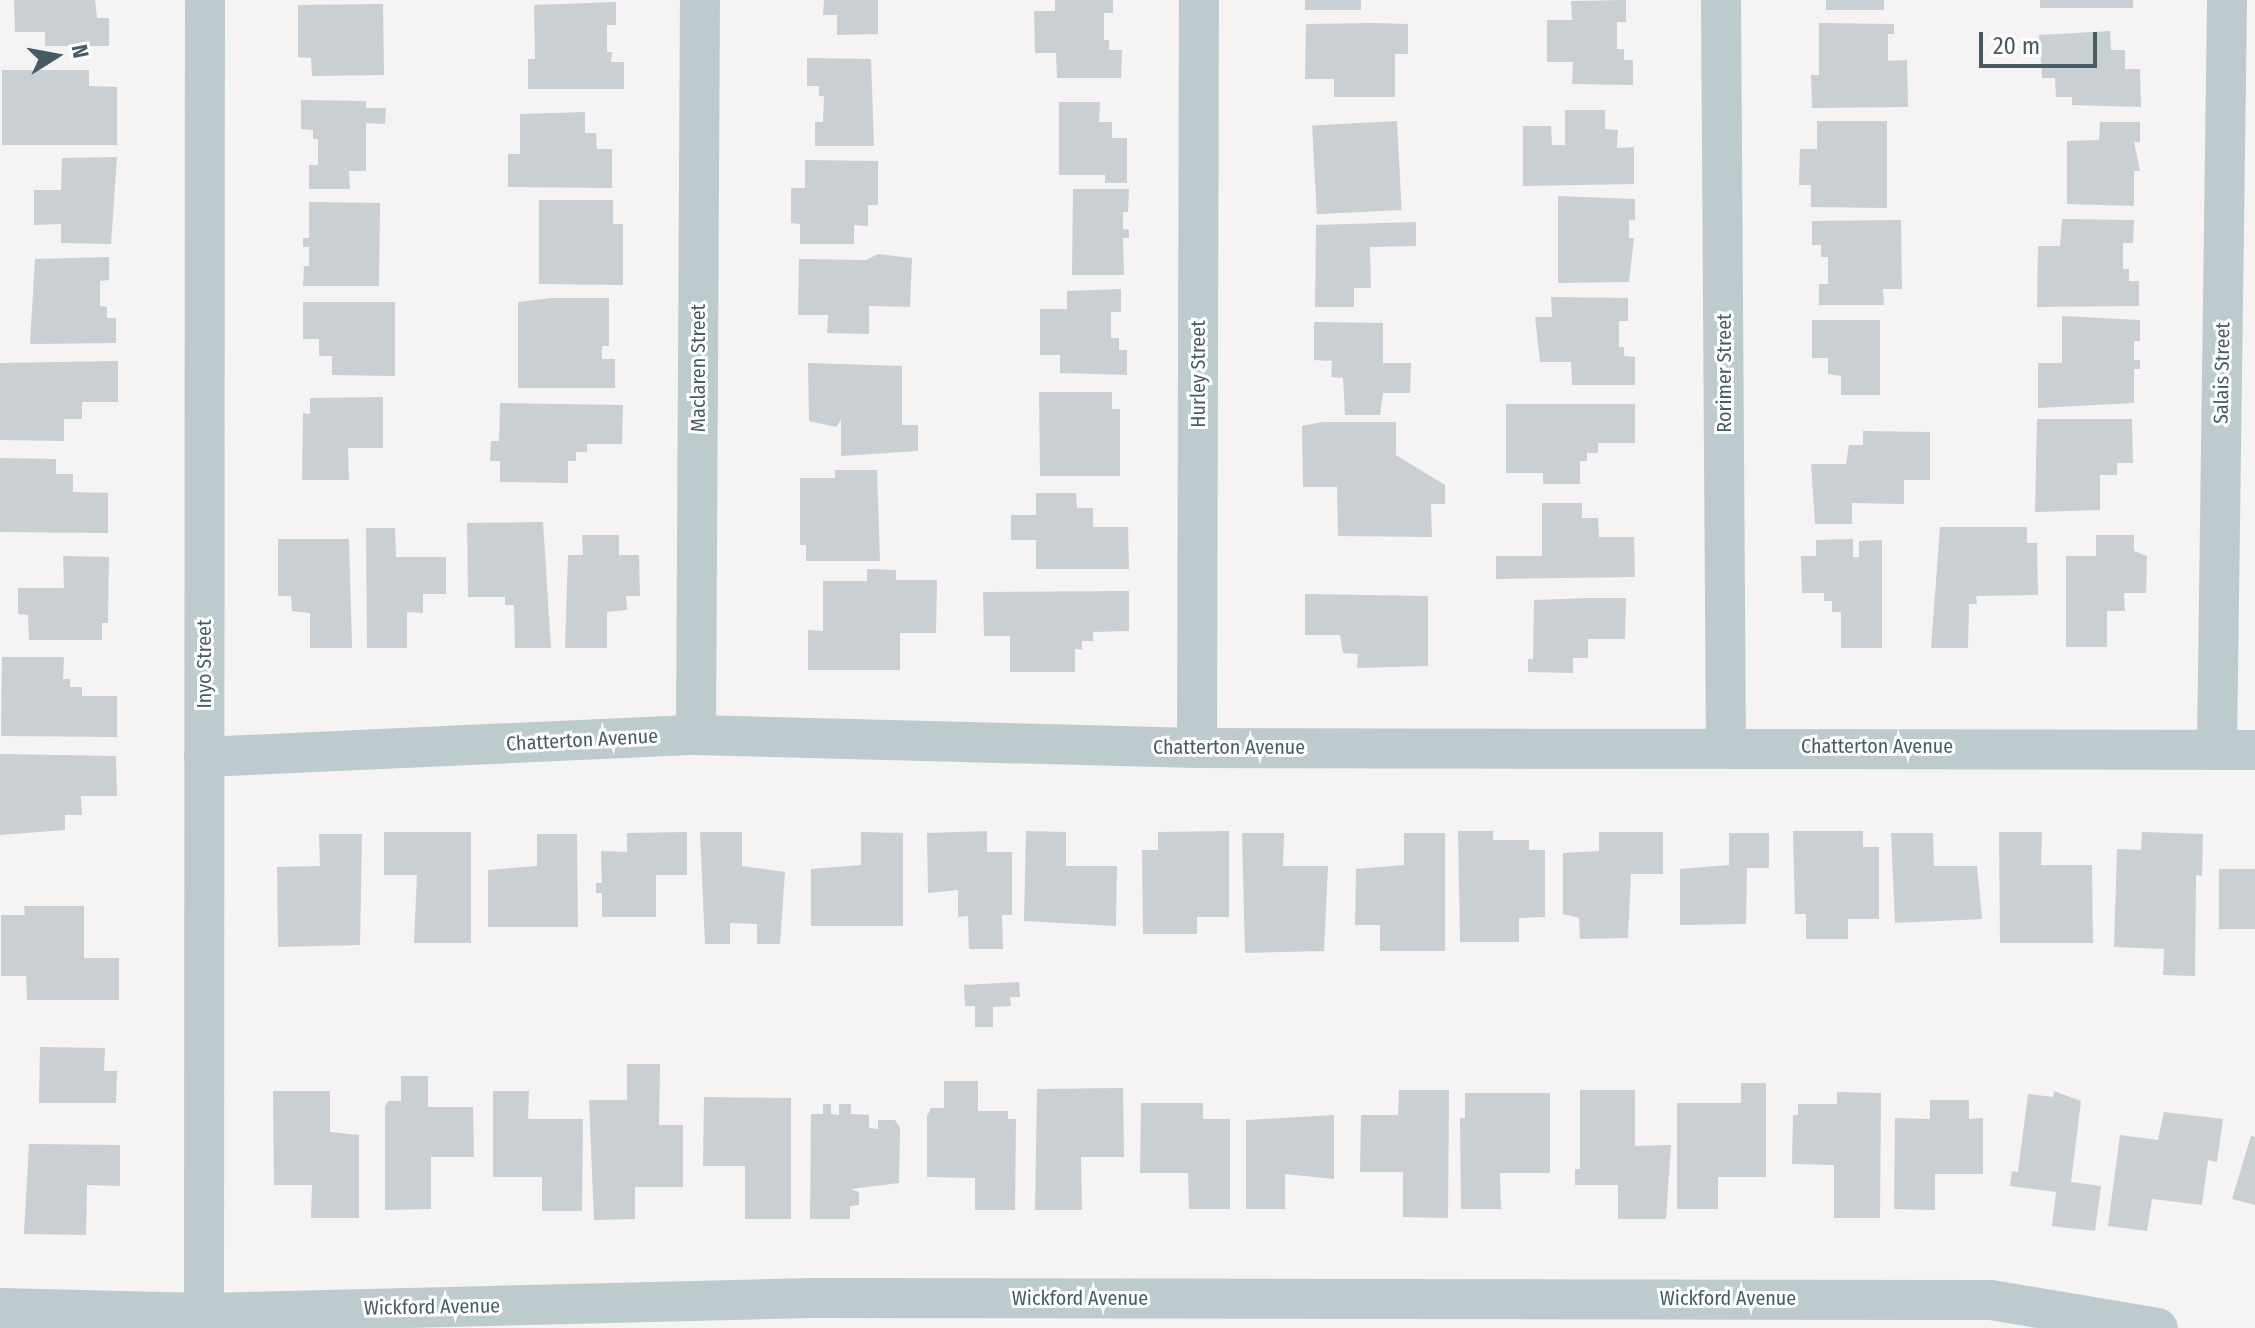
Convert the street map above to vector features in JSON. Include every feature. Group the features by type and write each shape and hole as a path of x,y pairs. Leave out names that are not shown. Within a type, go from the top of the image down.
{"street":[{"name":"Inyo Street","path":"204,1320 205,0"},
{"name":"Maclaren Street","path":"696,735 700,0"},
{"name":"Hurley Street","path":"1197,748 1199,0"},
{"name":"Rorimer Street","path":"1721,0 1726,746"},
{"name":"Salais Street","path":"2227,0 2236,748"},
{"name":"Chatterton Avenue","path":"204,757 696,735 1197,748 2236,748"},
{"name":"Wickford Avenue","path":"0,1308 204,1320 812,1298 1717,1313 1991,1300 2158,1328"}],"building":[{"path":"14,0 95,0 97,18 109,18 109,46 45,46 45,32 15,32"},
{"path":"824,0 878,0 878,34 837,35 837,15 823,15"},
{"path":"1055,0 1113,0 1113,13 1104,13 1104,40 1109,40 1109,50 1122,50 1121,78 1057,78 1056,53 1035,53 1034,11 1055,11"},
{"path":"1305,0 1361,0 1361,10 1305,10"},
{"path":"1626,0 1626,22 1617,22 1617,49 1624,49 1624,60 1633,60 1633,85 1572,84 1573,62 1547,62 1547,20 1572,20 1571,1"},
{"path":"1826,0 1884,0 1884,10 1826,10"},
{"path":"2040,0 2133,0 2133,8 2040,8"},
{"path":"616,2 616,25 607,25 607,52 612,52 611,62 624,62 624,89 528,89 528,59 535,59 534,5"},
{"path":"383,4 384,75 312,76 311,58 298,57 298,5"},
{"path":"1819,23 1894,24 1894,34 1888,34 1888,61 1907,60 1908,107 1812,108 1811,75 1819,75"},
{"path":"1306,24 1408,24 1408,54 1395,54 1395,97 1334,97 1334,79 1305,79"},
{"path":"2110,31 2111,50 2125,50 2125,69 2140,69 2141,107 2072,105 2072,97 2056,97 2055,78 2042,78 2039,35"},
{"path":"807,58 871,59 874,146 815,146 815,122 823,122 824,96 819,96 819,86 807,86"},
{"path":"2,70 89,70 89,86 117,87 117,145 2,145"},
{"path":"301,100 366,101 366,108 386,108 385,124 366,123 366,171 349,171 350,189 309,189 309,165 318,165 318,139 313,139 313,130 301,129"},
{"path":"1059,102 1100,102 1099,122 1112,122 1112,138 1127,138 1127,183 1105,183 1105,175 1059,175"},
{"path":"1565,110 1605,110 1605,129 1618,130 1617,148 1634,147 1634,184 1523,186 1523,126 1551,126 1552,145 1565,145"},
{"path":"585,112 585,133 596,133 597,149 612,149 612,188 508,187 508,154 520,154 520,114"},
{"path":"1397,121 1402,210 1317,214 1312,125"},
{"path":"1817,121 1887,121 1887,208 1811,207 1811,185 1799,185 1800,149 1817,149"},
{"path":"2100,122 2140,122 2140,142 2134,142 2140,171 2134,171 2134,206 2067,204 2067,141 2099,140"},
{"path":"117,157 111,244 61,243 61,224 34,225 34,190 61,190 62,158"},
{"path":"805,160 878,161 878,205 868,205 868,226 854,225 854,244 800,244 800,224 791,223 791,188 805,188"},
{"path":"1073,189 1129,189 1128,212 1123,212 1123,229 1129,230 1129,238 1123,238 1124,275 1072,275"},
{"path":"1558,196 1635,199 1635,220 1629,220 1629,238 1634,238 1629,282 1558,283"},
{"path":"539,200 613,200 613,224 623,224 623,285 539,284"},
{"path":"309,202 380,203 379,286 303,286 304,266 309,266 309,247 303,247 303,238 309,238"},
{"path":"2062,219 2134,220 2133,243 2123,243 2123,269 2129,269 2129,281 2139,281 2139,306 2037,307 2038,246 2060,246"},
{"path":"1901,220 1902,289 1883,289 1884,305 1819,305 1819,284 1828,284 1828,257 1821,257 1821,245 1812,245 1812,221"},
{"path":"1416,222 1416,246 1370,247 1371,288 1354,288 1354,307 1315,307 1316,225"},
{"path":"878,254 912,258 910,307 869,306 869,334 827,333 828,315 798,315 799,259 866,260"},
{"path":"109,257 109,280 100,281 100,306 107,307 107,318 116,318 116,343 30,344 35,259"},
{"path":"1121,289 1121,312 1111,312 1111,338 1119,338 1119,350 1127,350 1127,375 1060,373 1060,355 1040,355 1040,309 1067,309 1067,291"},
{"path":"1551,297 1628,298 1628,321 1619,321 1619,347 1624,347 1624,356 1635,357 1635,385 1572,385 1571,362 1540,362 1535,317 1552,317"},
{"path":"551,298 609,298 609,346 602,346 602,359 615,359 615,388 518,388 518,302"},
{"path":"303,302 395,302 395,376 332,375 332,356 319,356 319,339 303,339"},
{"path":"2062,316 2140,320 2140,341 2134,341 2134,360 2140,360 2140,369 2134,369 2134,403 2038,408 2038,363 2062,363"},
{"path":"1812,320 1880,320 1880,395 1841,395 1841,376 1828,374 1828,358 1812,358"},
{"path":"1314,322 1383,323 1383,363 1411,363 1410,393 1383,393 1380,415 1345,415 1343,378 1331,377 1332,361 1314,360"},
{"path":"118,361 118,402 82,402 82,419 64,419 64,441 0,440 0,363"},
{"path":"808,363 902,366 902,425 918,425 918,451 841,456 841,420 836,427 809,421"},
{"path":"1039,392 1112,392 1112,409 1120,409 1120,476 1040,476"},
{"path":"383,397 383,448 348,448 349,480 302,480 303,413 310,414 310,398"},
{"path":"500,403 623,405 622,444 587,444 587,452 576,452 576,461 568,461 568,483 500,482 500,461 490,461 491,441 499,441"},
{"path":"1506,404 1635,404 1635,443 1598,443 1598,453 1587,453 1587,461 1580,461 1580,484 1543,484 1543,473 1506,473"},
{"path":"2037,419 2132,419 2133,463 2117,463 2117,475 2100,475 2100,510 2035,512"},
{"path":"1322,422 1396,422 1396,455 1445,485 1445,504 1431,504 1432,537 1338,536 1337,487 1303,487 1302,426"},
{"path":"1863,431 1930,432 1930,480 1904,480 1904,504 1852,503 1852,524 1815,524 1811,464 1846,464 1849,445 1863,445"},
{"path":"0,458 56,459 56,474 73,474 73,492 108,493 108,533 0,532"},
{"path":"835,470 877,470 880,561 806,561 806,545 800,545 800,478 835,478"},
{"path":"1036,493 1076,493 1077,508 1093,508 1093,527 1128,527 1129,569 1036,569 1036,540 1011,540 1011,515 1036,515"},
{"path":"1542,503 1582,503 1582,518 1598,518 1599,537 1634,537 1635,577 1496,579 1496,556 1542,556"},
{"path":"543,522 551,648 515,648 514,605 505,605 505,597 468,597 467,523"},
{"path":"1940,527 2027,527 2027,543 2037,543 2038,595 1976,596 1977,604 1969,604 1968,648 1931,648"},
{"path":"366,528 395,528 396,557 446,557 446,594 423,594 423,613 407,612 407,648 367,648"},
{"path":"582,535 619,535 619,555 639,555 640,596 626,596 627,610 607,612 607,648 565,648 568,555 583,555"},
{"path":"2096,535 2134,535 2134,551 2147,556 2146,593 2124,593 2125,611 2107,611 2107,647 2066,647 2066,556 2096,556"},
{"path":"278,539 349,539 352,648 310,648 310,613 292,611 291,596 278,596"},
{"path":"1853,539 1853,557 1859,557 1859,541 1882,540 1882,648 1841,648 1841,612 1832,612 1832,601 1824,601 1824,593 1802,593 1801,556 1816,556 1816,540"},
{"path":"63,556 109,557 108,623 102,623 102,640 29,640 28,615 18,614 18,588 64,588"},
{"path":"867,569 896,570 896,580 937,580 936,633 900,633 900,670 808,670 808,630 823,631 823,581 867,581"},
{"path":"1129,591 1129,631 1093,632 1093,641 1082,641 1082,650 1075,649 1075,672 1010,672 1010,636 984,636 983,592"},
{"path":"1305,594 1428,596 1428,666 1357,668 1358,654 1343,653 1340,635 1305,635"},
{"path":"1626,598 1625,639 1588,639 1588,658 1573,658 1573,673 1528,672 1528,659 1533,659 1534,600"},
{"path":"2,657 64,657 63,679 70,679 70,687 82,687 82,696 117,696 117,737 1,736"},
{"path":"0,754 116,756 117,796 81,796 82,815 65,815 65,830 0,835"},
{"path":"987,831 987,852 1012,852 1012,915 1002,915 1003,949 969,949 968,916 958,917 958,890 928,893 927,833"},
{"path":"1026,831 1066,832 1066,866 1117,866 1116,926 1024,921"},
{"path":"1229,831 1229,917 1197,917 1197,934 1143,934 1142,850 1158,850 1158,832"},
{"path":"1458,831 1493,831 1493,840 1529,840 1529,850 1545,850 1545,917 1519,918 1519,942 1460,942"},
{"path":"1793,831 1863,831 1863,847 1879,847 1879,919 1848,919 1848,939 1806,939 1806,914 1795,914"},
{"path":"384,832 471,832 471,943 414,943 417,875 384,875"},
{"path":"687,832 687,875 656,875 656,917 602,917 602,893 596,893 596,883 602,883 601,851 627,852 627,833"},
{"path":"700,832 742,832 742,866 785,872 780,944 757,944 757,924 730,923 730,944 705,944"},
{"path":"861,832 903,833 903,926 811,926 811,869 861,865"},
{"path":"1599,832 1663,832 1663,874 1631,874 1628,938 1580,939 1579,918 1563,914 1563,853 1599,851"},
{"path":"1999,832 2042,832 2041,865 2092,865 2093,943 2000,943"},
{"path":"2142,832 2203,834 2202,876 2196,875 2195,976 2163,975 2164,949 2114,947 2117,849 2141,850"},
{"path":"1242,833 1284,833 1283,866 1328,866 1324,951 1245,953"},
{"path":"1404,833 1445,833 1445,951 1380,951 1380,925 1355,925 1356,869 1404,865"},
{"path":"1729,833 1769,833 1769,868 1747,868 1746,924 1680,925 1680,869 1729,865"},
{"path":"1891,833 1933,833 1934,866 1977,866 1982,919 1895,923"},
{"path":"319,834 362,834 360,945 278,947 277,867 320,866"},
{"path":"537,834 577,834 578,927 488,927 488,870 537,866"},
{"path":"2219,869 2255,869 2255,929 2219,929"},
{"path":"24,906 84,906 84,958 119,958 119,1000 27,1000 26,976 1,976 1,915 25,915"},
{"path":"1019,982 1020,997 1010,997 1011,1006 993,1007 993,1027 975,1027 975,1006 965,1006 964,985"},
{"path":"40,1047 105,1048 104,1071 117,1071 116,1103 39,1103"},
{"path":"627,1064 660,1064 659,1125 683,1125 683,1187 635,1187 635,1219 594,1220 589,1100 627,1100"},
{"path":"401,1076 428,1076 428,1107 473,1107 474,1157 431,1157 431,1209 385,1210 385,1107 388,1101 401,1101"},
{"path":"944,1081 978,1081 978,1111 1008,1111 1008,1119 1016,1119 1015,1210 975,1210 975,1178 927,1177 927,1116 931,1108 944,1108"},
{"path":"1741,1083 1766,1083 1766,1177 1718,1177 1718,1209 1677,1209 1677,1103 1741,1103"},
{"path":"1123,1088 1124,1157 1081,1157 1082,1210 1035,1210 1037,1089"},
{"path":"1399,1090 1449,1090 1448,1218 1403,1217 1403,1172 1360,1172 1361,1115 1398,1115"},
{"path":"1580,1090 1635,1090 1635,1146 1671,1145 1666,1219 1618,1219 1618,1185 1575,1185 1575,1169 1580,1169"},
{"path":"273,1091 330,1091 330,1132 359,1135 359,1218 311,1218 312,1185 274,1185"},
{"path":"493,1091 529,1091 528,1119 583,1119 582,1211 542,1211 542,1177 493,1177"},
{"path":"2054,1091 2081,1101 2071,1182 2101,1186 2095,1231 2052,1226 2056,1192 2010,1186 2012,1171 2018,1172 2028,1094 2053,1097"},
{"path":"1837,1092 1881,1093 1880,1218 1834,1218 1834,1165 1792,1164 1793,1115 1798,1115 1798,1104 1837,1104"},
{"path":"1465,1093 1550,1093 1550,1173 1500,1173 1501,1209 1461,1209 1460,1118 1465,1118"},
{"path":"704,1097 791,1098 791,1219 745,1219 745,1166 703,1166"},
{"path":"1930,1100 1969,1100 1969,1119 1983,1118 1983,1174 1935,1174 1935,1210 1894,1209 1895,1118 1930,1119"},
{"path":"1141,1103 1203,1103 1203,1119 1230,1119 1230,1209 1189,1209 1188,1173 1140,1173"},
{"path":"823,1104 831,1104 831,1114 839,1115 839,1104 851,1104 851,1114 869,1115 869,1128 878,1129 878,1120 895,1120 900,1128 899,1183 851,1189 859,1192 859,1205 850,1206 850,1219 810,1219 811,1114 823,1114"},
{"path":"2164,1112 2223,1119 2217,1162 2208,1160 2202,1205 2152,1199 2147,1231 2108,1226 2120,1135 2158,1140"},
{"path":"1334,1115 1334,1179 1285,1174 1285,1209 1246,1209 1246,1120"},
{"path":"2251,1136 2255,1137 2255,1205 2232,1199"},
{"path":"29,1144 120,1145 120,1186 87,1185 86,1235 24,1234"}]}
